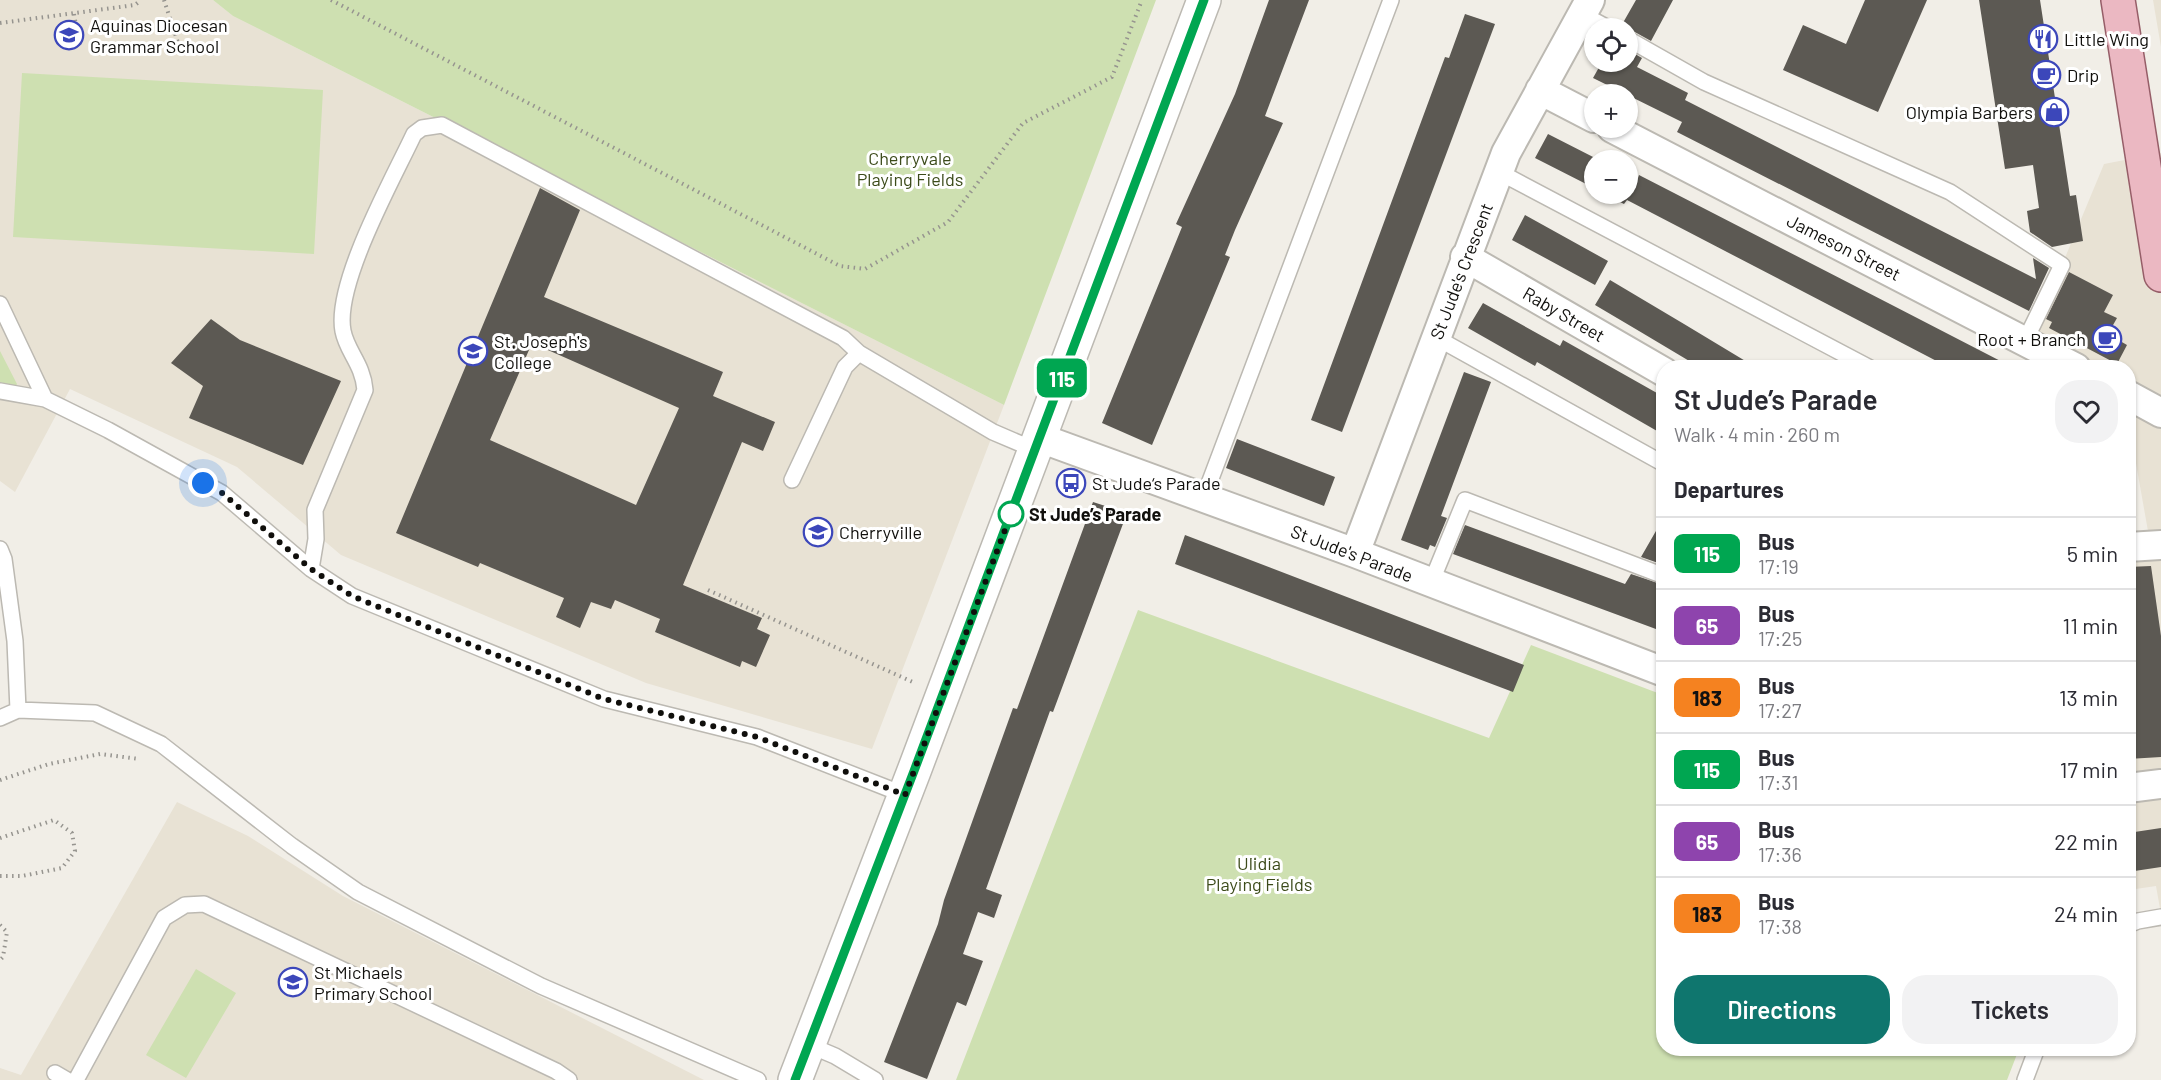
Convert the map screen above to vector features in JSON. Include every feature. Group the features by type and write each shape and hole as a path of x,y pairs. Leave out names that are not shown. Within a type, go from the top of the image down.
{"main road":[{"path":"795,1080 1038,444 1204,0"},
{"path":"2118,0 2152,159 2161,275"}],"street":[{"name":"St Jude's Crescent","path":"1354,553 1499,172 1540,90 1586,7"},
{"path":"1540,90 1584,113"},
{"name":"Jameson Street","path":"1631,138 2025,341 2047,360"},
{"name":"Raby Street","path":"1465,257 1656,367"},
{"path":"2136,399 2161,413"},
{"name":"St Jude's Parade","path":"1038,444 1204,497 1656,669"},
{"path":"2136,547 2161,545"},
{"path":"2136,787 2161,784"}],"lane":[{"path":"1204,497 1391,0"},
{"path":"1586,7 1598,18"},
{"path":"1638,45 1704,82 1950,192 2062,265 2025,341"},
{"path":"311,569 316,539 315,510 364,390 363,373 343,332 342,305 349,276 414,134 422,128 442,125 843,339 860,353 993,432 1038,444"},
{"path":"1499,172 1855,360"},
{"path":"0,304 45,399"},
{"path":"1435,337 1656,460"},
{"path":"792,480 845,367 860,353"},
{"path":"0,391 45,399 108,430 222,493 311,569 352,596 604,699 757,737 905,795"},
{"path":"1431,583 1465,500 1656,573"},
{"path":"0,549 4,559 15,641 18,710"},
{"path":"0,718 18,710 95,713 161,744 283,839 358,892 541,986 758,1080"},
{"path":"76,1080 164,918 185,905 204,904 556,1071 569,1080"},
{"path":"2136,922 2161,917"},
{"path":"809,1045 835,1056 875,1080"},
{"path":"2025,1080 2034,1056"}],"path":[{"path":"0,23 135,5 141,0"},
{"path":"164,0 182,55"},
{"path":"331,0 840,266 865,269 948,222 1023,123 1112,77 1142,0"},
{"path":"74,14 80,49"},
{"path":"708,590 916,683"},
{"path":"0,780 49,764 99,754 145,759"},
{"path":"0,838 54,820 72,833 75,851 62,868 22,876 0,876"},
{"path":"0,925 7,932 3,957 0,960"}],"shaded area":[{"name":"St. Joseph's College","path":"0,0 213,0 233,16 1004,405 872,749 646,683 341,555 237,467 70,389 15,492 0,481"},
{"path":"2153,0 2161,0 2161,47"},
{"path":"2161,153 2161,914 2156,886 2136,889 2136,550 2151,548 2136,463 2136,360 2032,360 2025,341 2062,265 2104,164"},
{"name":"St Michaels Primary School","path":"177,802 248,836 343,896 704,1080 0,1080 0,1068 21,1075"}],"green space":[{"name":"Cherryvale Playing Fields","path":"213,0 1156,0 1004,405 233,16"},
{"path":"22,73 323,90 314,254 13,237"},
{"path":"0,351 17,384 15,388 0,383"},
{"name":"Ulidia Playing Fields","path":"1138,610 1489,738 1531,645 1656,692 1656,1056 2016,1056 2007,1080 956,1080"},
{"path":"196,969 236,993 186,1078 146,1055"}],"building":[{"path":"1269,0 1309,0 1265,116 1283,123 1235,230 1225,255 1230,257 1152,445 1102,423 1182,227 1176,224 1235,94"},
{"path":"1636,0 1673,0 1651,41 1638,34 1638,18 1626,18"},
{"path":"1865,0 1927,0 1878,112 1783,70 1803,25 1846,44"},
{"path":"1979,0 2040,0 2070,196 2076,195 2083,241 2052,247 2030,232 2027,211 2039,208 2033,165 2005,169"},
{"path":"1465,14 1495,24 1342,432 1311,420 1445,57 1449,58"},
{"path":"1638,68 1688,93 1685,100 2036,279 2033,258 2049,268 2029,311 1677,132 1682,122 1638,100 1638,84 1605,84 1593,78 1596,72 1638,72"},
{"path":"1548,134 1584,152 1584,183 1535,158"},
{"path":"1639,175 1998,360 1935,360 1635,204 1638,204"},
{"path":"540,188 580,210 544,297 723,372 713,396 775,422 763,451 742,442 683,585 762,618 757,629 770,635 756,667 742,661 740,667 655,632 660,619 615,600 611,609 591,602 580,628 556,617 564,598 480,563 478,567 396,533","holes":["532,343 679,408 636,505 490,440"]},
{"path":"1525,215 1608,261 1595,285 1512,240"},
{"path":"2069,272 2113,295 2104,312 2117,318 2108,334 2127,345 2119,360 2109,360 2049,328 2052,322 2046,319"},
{"path":"1610,280 1744,360 1688,360 1595,305"},
{"path":"1483,303 1560,346 1563,340 1656,392 1656,430 1537,362 1535,366 1468,328"},
{"path":"211,319 240,340 341,381 303,465 189,418 203,386 171,363"},
{"path":"1464,372 1491,382 1441,516 1447,518 1435,547 1430,545 1428,550 1401,540"},
{"path":"1237,439 1335,477 1324,506 1226,468"},
{"path":"1093,502 1127,513 1053,712 1050,711 986,889 1002,895 994,918 978,912 963,954 983,961 966,1006 957,1002 927,1079 884,1062 938,924 944,900 1013,708 1017,709"},
{"path":"1465,525 1625,584 1631,574 1656,582 1656,629 1453,554"},
{"path":"1656,531 1656,562 1641,557"},
{"path":"1185,535 1524,665 1513,692 1175,564"},
{"path":"2151,566 2161,636 2161,757 2136,759 2136,567"},
{"path":"2161,828 2161,867 2136,871 2136,832"}],"bus line":[{"name":"115","path":"795,1080 914,771 1204,0"}],"place":[{"name":"Aquinas Diocesan Grammar School","path":"69,35"},
{"name":"Little Wing","path":"2043,39"},
{"name":"Drip","path":"2046,75"},
{"name":"Olympia Barbers","path":"2054,112"},
{"name":"Root + Branch","path":"2107,339"},
{"name":"St. Joseph's College","path":"473,351"},
{"name":"St Jude‘s Parade","path":"1071,483"},
{"name":"St Jude’s Parade","path":"1011,514"},
{"name":"Cherryville","path":"818,532"},
{"name":"St Michaels Primary School","path":"293,982"}],"route":[{"path":"203,483 222,493 311,569 352,596 604,699 757,737 905,795 1012,512 1011,514"}]}
